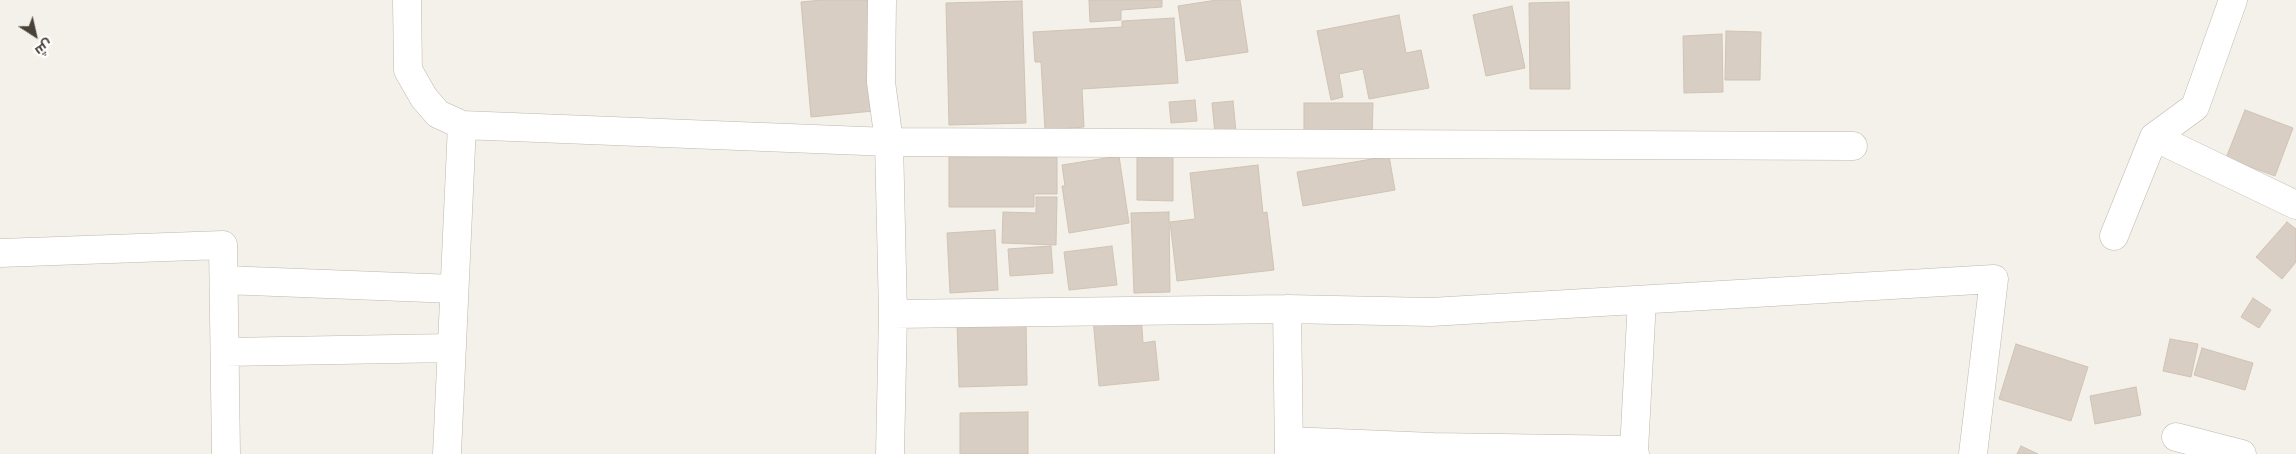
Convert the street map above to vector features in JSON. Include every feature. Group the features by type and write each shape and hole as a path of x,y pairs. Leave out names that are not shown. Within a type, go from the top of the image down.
{"street":[{"path":"406,0 408,70 424,98 438,114 462,124 889,142 1853,146"},
{"path":"882,0 881,82 889,142 893,314 890,454"},
{"path":"2114,236 2154,137 2194,107 2233,0"},
{"path":"447,454 462,124"},
{"path":"2154,137 2296,205"},
{"path":"0,253 223,245 226,454"},
{"path":"893,314 1286,309 1431,312 1994,279 1974,454"},
{"path":"224,280 454,289"},
{"path":"1286,309 1289,448 1434,447 1634,452 1642,300"},
{"path":"225,352 452,348"},
{"path":"2176,436 2242,454"}],"building":[{"path":"874,0 884,110 811,117 801,2"},
{"path":"1089,0 1162,0 1162,7 1121,10 1121,20 1090,22"},
{"path":"1217,0 1240,0 1248,52 1186,61 1178,6"},
{"path":"1022,1 1026,123 949,125 946,3"},
{"path":"1569,2 1570,89 1530,89 1529,3"},
{"path":"1512,6 1525,68 1486,76 1473,15"},
{"path":"1399,15 1406,53 1421,50 1429,88 1369,99 1363,69 1339,74 1343,97 1331,100 1317,31"},
{"path":"1174,18 1178,83 1082,89 1084,127 1045,130 1041,62 1035,62 1033,32 1122,27 1122,21"},
{"path":"1726,31 1761,32 1760,80 1725,80"},
{"path":"1722,34 1723,92 1684,93 1683,36"},
{"path":"1195,100 1197,121 1171,123 1169,102"},
{"path":"1233,101 1236,132 1215,134 1212,103"},
{"path":"1304,103 1373,103 1372,137 1304,137"},
{"path":"2245,110 2293,128 2275,176 2226,158"},
{"path":"1119,156 1129,223 1069,233 1062,186 1065,186 1062,165"},
{"path":"1389,156 1395,190 1303,206 1297,172"},
{"path":"949,157 1057,157 1057,194 1034,194 1034,207 949,207"},
{"path":"1137,157 1173,157 1173,201 1137,200"},
{"path":"1258,165 1263,213 1267,212 1274,270 1177,281 1170,222 1195,219 1190,173"},
{"path":"1036,197 1057,197 1056,245 1002,243 1003,212 1036,213"},
{"path":"1169,212 1170,292 1134,293 1131,213"},
{"path":"2287,222 2296,229 2296,262 2282,279 2256,257"},
{"path":"995,230 998,290 950,293 947,233"},
{"path":"1051,246 1053,273 1010,276 1008,249"},
{"path":"1112,246 1117,285 1069,290 1064,252"},
{"path":"2253,298 2271,310 2259,328 2241,317"},
{"path":"1141,314 1143,343 1155,341 1159,380 1099,386 1093,318"},
{"path":"1026,321 1027,385 959,387 957,323"},
{"path":"2170,339 2198,344 2191,377 2163,371"},
{"path":"2016,344 2088,367 2071,421 1999,399"},
{"path":"2202,348 2253,363 2245,390 2194,375"},
{"path":"2136,387 2141,415 2095,424 2090,396"},
{"path":"1028,412 1028,454 960,454 960,413"},
{"path":"2021,446 2038,454 2017,454"}]}
